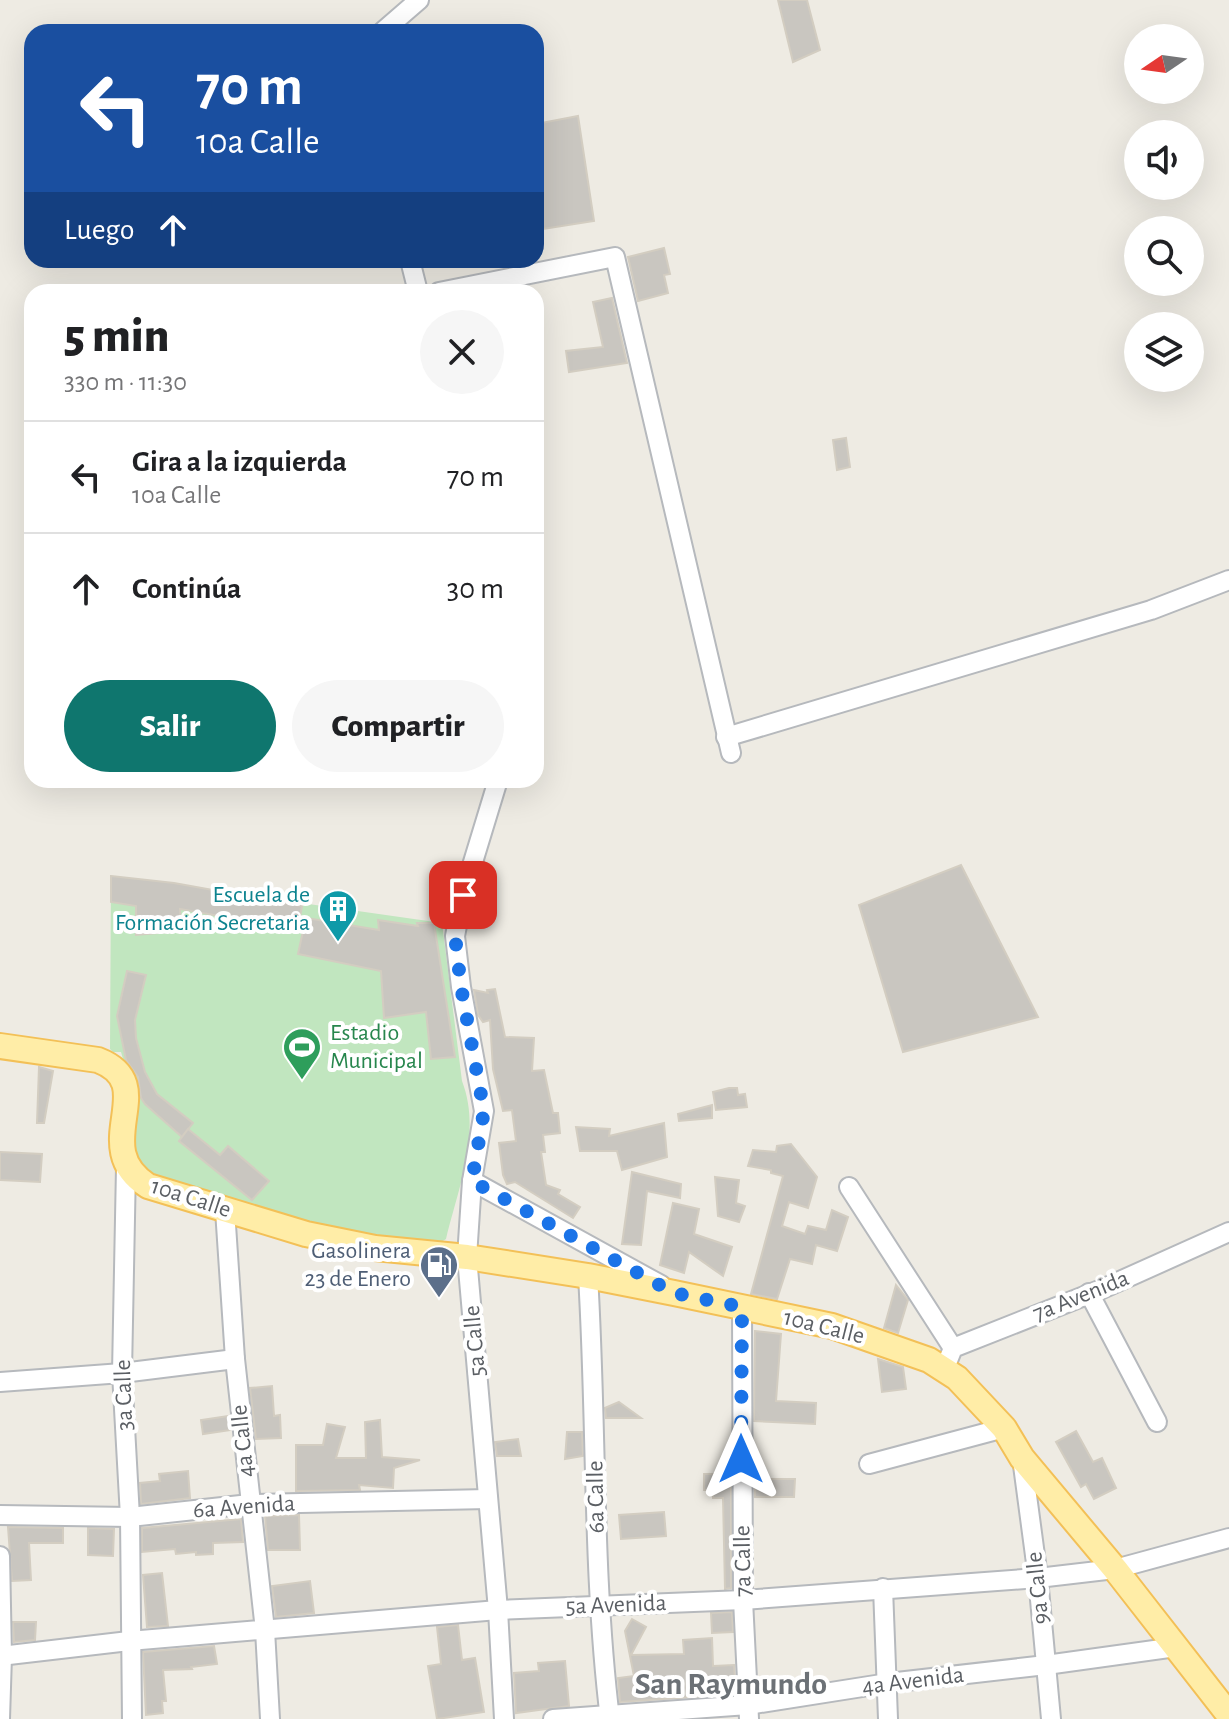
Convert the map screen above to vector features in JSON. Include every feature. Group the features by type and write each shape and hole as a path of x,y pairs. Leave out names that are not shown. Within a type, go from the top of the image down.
{"main road":[{"name":"3a Calle","path":"0,1046 98,1060 120,1073 126,1101 121,1141 126,1167"},
{"name":"10a Calle","path":"126,1167 135,1178 148,1186 306,1234 375,1248 467,1257 588,1276 832,1326 929,1360 949,1358 1004,1428 1022,1458 1115,1569 1229,1715"}],"street":[{"path":"391,24 419,0"},
{"path":"479,284 615,257 728,745 1151,610 1229,580"},
{"name":"5a Calle","path":"496,788 463,895 455,936 461,987 484,1111 472,1181 467,1257 498,1610 504,1719"},
{"name":"3a Calle","path":"126,1167 122,1373 130,1517 132,1719"},
{"path":"472,1181 674,1293"},
{"path":"849,1187 949,1358"},
{"name":"4a Calle","path":"225,1210 235,1359 265,1630 270,1719"},
{"name":"7a Avenida","path":"949,1358 1229,1232"},
{"name":"6a Calle","path":"588,1276 593,1353 599,1605 609,1717"},
{"path":"1089,1293 1157,1422"},
{"name":"7a Calle","path":"742,1307 743,1600 749,1712"},
{"path":"0,1382 122,1373 235,1359"},
{"path":"869,1464 1004,1428"},
{"name":"9a Calle","path":"1022,1458 1038,1578 1051,1719"},
{"name":"6a Avenida","path":"0,1515 130,1517 250,1504 488,1499"},
{"name":"5a Avenida","path":"1,1656 129,1641 498,1610 743,1600 1038,1578 1115,1569 1229,1538"},
{"path":"0,1556 0,1719"},
{"path":"883,1588 888,1719"},
{"name":"4a Avenida","path":"553,1719 749,1712 888,1683 1176,1647"}],"green space":[{"path":"111,876 442,923 462,1081 470,1120 462,1180 446,1239 438,1244 341,1234 141,1174 131,1163 132,1090 121,1052 110,1049"}],"building":[{"path":"778,0 807,0 820,50 793,62"},
{"path":"578,116 594,221 544,229 544,122"},
{"path":"664,248 670,274 664,275 668,293 638,301 628,257"},
{"path":"612,298 627,363 569,372 566,351 603,347 593,302"},
{"path":"846,438 850,467 837,470 833,440"},
{"path":"961,865 1038,1017 903,1052 859,905"},
{"path":"111,876 174,883 302,906 300,917 379,930 378,920 418,926 417,923 434,923 455,1057 431,1059 426,1012 384,1018 381,971 298,954 303,931 180,909 181,931 136,935 136,906 111,902"},
{"path":"127,971 146,975 135,1020 136,1038 145,1072 157,1094 193,1123 182,1137 145,1104 138,1077 126,1060 117,1016"},
{"path":"495,989 505,1037 534,1038 532,1071 544,1070 553,1113 558,1113 560,1133 543,1135 545,1152 541,1152 546,1185 560,1190 558,1194 580,1207 573,1218 515,1182 507,1184 503,1175 499,1143 516,1141 512,1110 503,1111 493,1069 490,1020 483,1022 478,1015 474,990 488,993 487,990"},
{"path":"39,1067 53,1071 44,1123 37,1123"},
{"path":"737,1088 738,1095 745,1094 747,1107 716,1110 713,1092"},
{"path":"712,1105 712,1118 679,1121 678,1114"},
{"path":"664,1123 667,1157 622,1170 617,1151 580,1151 576,1127 610,1129 609,1136"},
{"path":"188,1129 220,1155 228,1146 269,1181 252,1200 179,1141"},
{"path":"791,1144 817,1177 808,1208 789,1202 782,1226 805,1234 808,1226 826,1230 832,1210 848,1217 837,1251 816,1245 812,1264 790,1259 777,1299 751,1294 783,1176 771,1173 771,1170 748,1166 753,1150 776,1152 777,1146"},
{"path":"0,1152 42,1154 40,1182 0,1180"},
{"path":"632,1172 681,1184 680,1198 647,1191 641,1245 622,1244"},
{"path":"715,1177 739,1180 736,1203 745,1206 739,1222 718,1216"},
{"path":"673,1203 699,1209 694,1234 732,1247 723,1276 689,1252 684,1273 660,1265"},
{"path":"896,1285 908,1300 898,1333 884,1328"},
{"path":"755,1331 781,1334 776,1401 816,1403 815,1424 754,1421"},
{"path":"878,1359 903,1367 906,1389 882,1392"},
{"path":"272,1386 274,1416 280,1415 281,1438 256,1439 250,1388"},
{"path":"619,1402 641,1418 606,1418 605,1408"},
{"path":"229,1416 231,1430 203,1434 201,1420"},
{"path":"380,1420 382,1457 420,1460 394,1468 393,1488 359,1485 360,1490 296,1491 296,1445 323,1445 327,1424 345,1427 336,1458 366,1458 365,1422"},
{"path":"1076,1431 1093,1462 1102,1458 1116,1488 1094,1499 1086,1484 1081,1487 1056,1442"},
{"path":"567,1432 582,1432 583,1456 565,1459"},
{"path":"518,1439 521,1456 497,1456 495,1442"},
{"path":"188,1471 190,1498 141,1504 140,1483 160,1481 159,1474"},
{"path":"704,1474 731,1474 731,1588 725,1589 723,1498 713,1498 713,1490 704,1490"},
{"path":"755,1479 795,1479 794,1497 755,1497"},
{"path":"664,1512 666,1536 621,1539 619,1515"},
{"path":"299,1515 300,1550 268,1550 265,1516"},
{"path":"241,1519 243,1542 213,1543 213,1554 176,1554 175,1549 142,1552 142,1528"},
{"path":"8,1527 63,1528 63,1543 29,1543 31,1580 12,1581"},
{"path":"88,1528 114,1529 113,1556 88,1555"},
{"path":"162,1573 168,1626 147,1627 143,1575"},
{"path":"310,1581 314,1613 276,1617 272,1586"},
{"path":"732,1612 733,1632 712,1633 711,1613"},
{"path":"632,1619 646,1627 631,1655 684,1654 683,1640 712,1638 713,1666 734,1665 736,1694 620,1702 618,1678 634,1676 625,1631"},
{"path":"13,1622 36,1622 35,1640 14,1642"},
{"path":"458,1625 462,1660 475,1658 484,1712 437,1719 428,1666 441,1664 437,1627"},
{"path":"214,1646 217,1664 163,1670 166,1701 162,1701 163,1713 146,1715 143,1652"},
{"path":"565,1661 569,1706 516,1713 514,1673 539,1671 538,1663"}],"place":[{"name":"Escuela de Formación Secretaria","path":"338,943"},
{"name":"Estadio Municipal","path":"302,1081"},
{"name":"Gasolinera 23 de Enero","path":"439,1299"}],"district":[{"name":"San Raymundo","path":"731,1684"}],"route":[{"path":"463,895 455,936 461,987 484,1111 472,1181 674,1293 742,1307 741,1459"}]}
